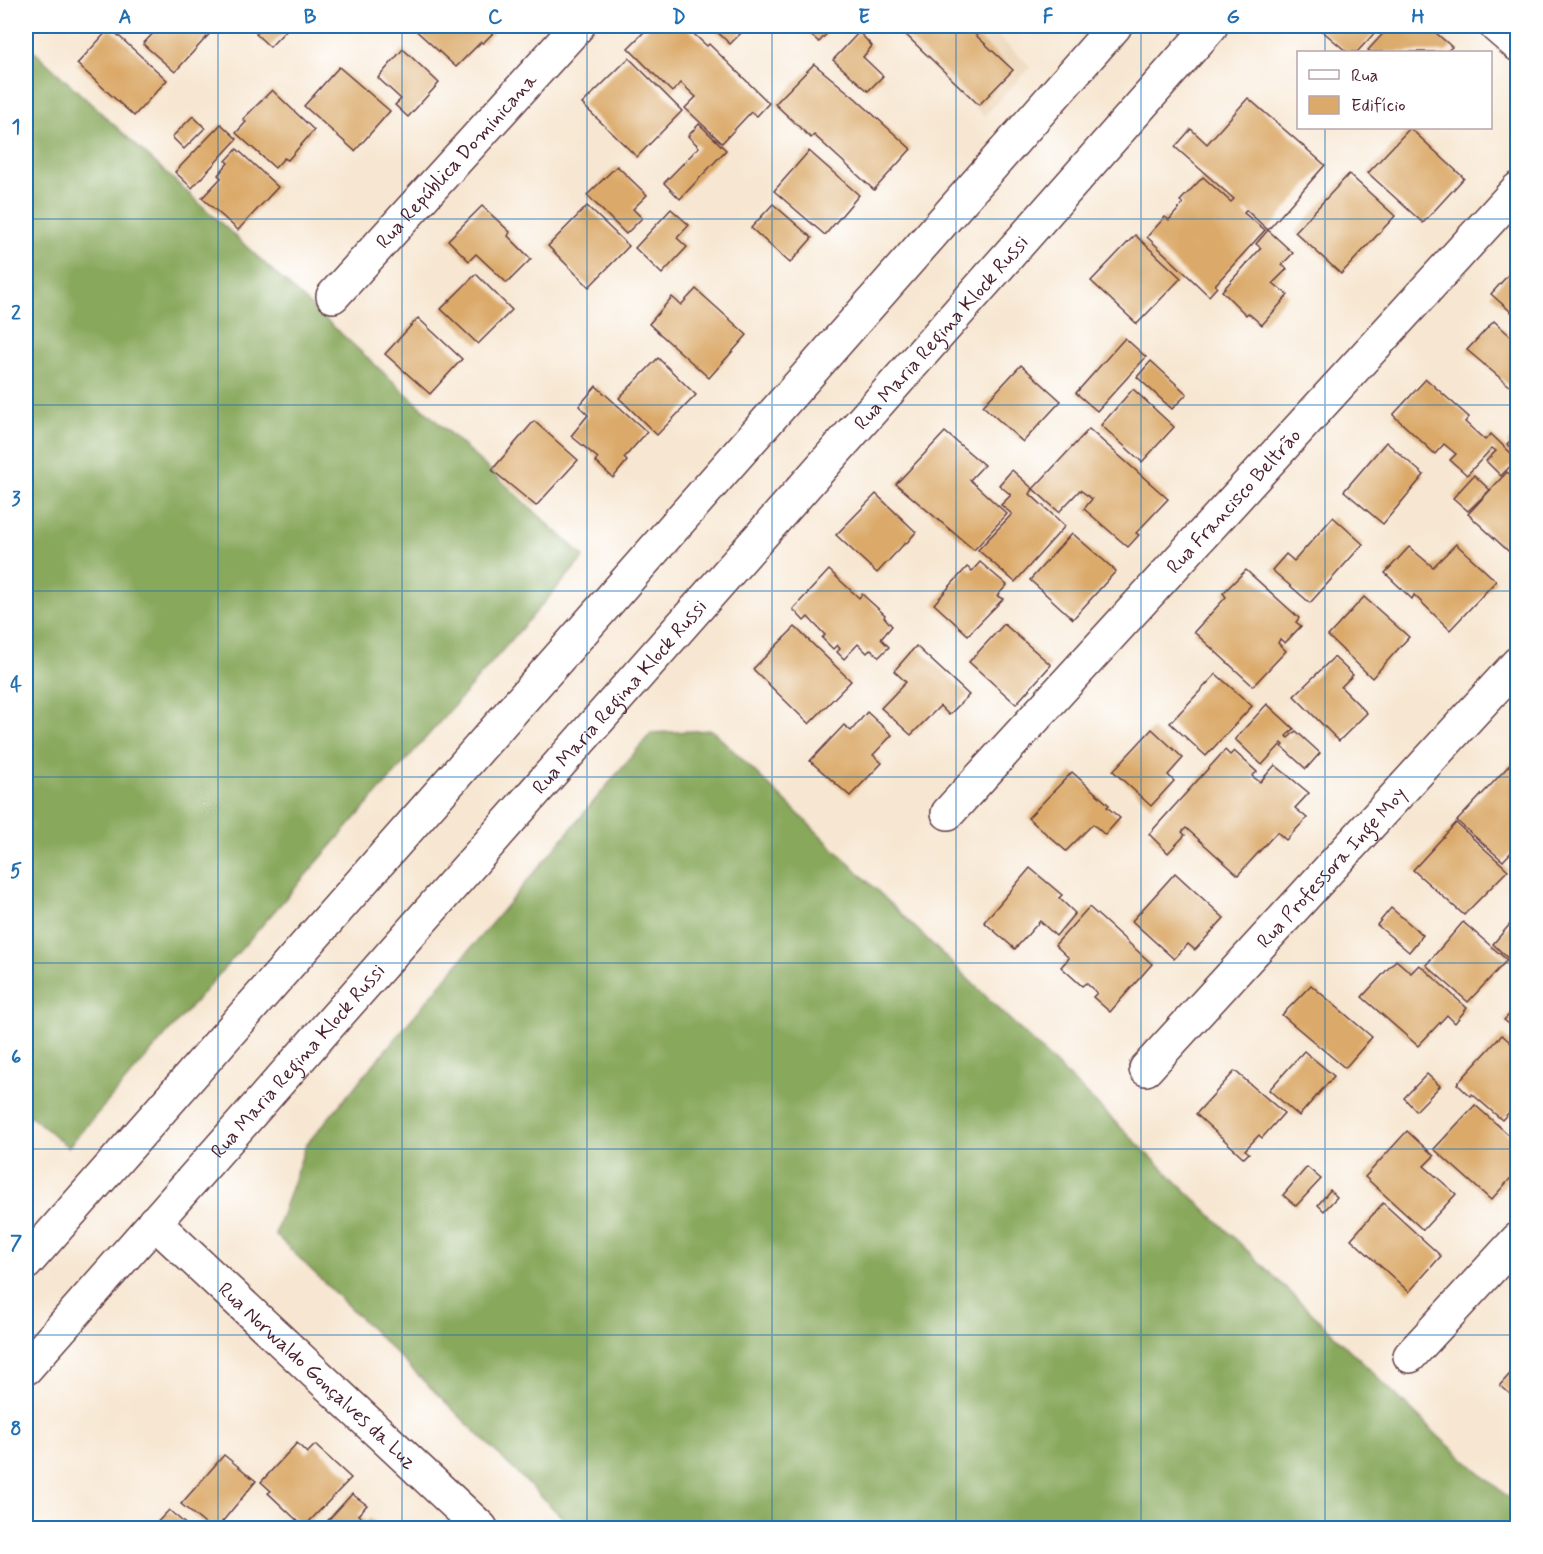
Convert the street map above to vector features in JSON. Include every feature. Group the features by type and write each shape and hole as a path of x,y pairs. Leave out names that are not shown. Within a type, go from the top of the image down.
{"street":[{"name":"Rua República Dominicana","path":"333,296 578,26"},
{"path":"26,1263 1115,26"},
{"name":"Rua Maria Regina Klock Russi","path":"26,1368 1211,26"},
{"path":"1496,26 1518,45"},
{"name":"Rua Francisco Beltrão","path":"948,813 1518,189"},
{"name":"Rua Professora Inge Moy","path":"1146,1069 1518,663"},
{"name":"Rua Norwaldo Gonçalves da Luz","path":"154,1222 481,1528"},
{"path":"1410,1356 1518,1239"}],"shaded area":[{"path":"888,26 987,26 1031,67 984,116"}],"green space":[{"path":"26,44 584,557 68,1147 26,1112"},
{"path":"712,730 1438,1436 1517,1505 1517,1528 573,1528 275,1234 306,1145 651,733"}],"building":[{"path":"160,26 209,26 213,30 175,72 143,44"},
{"path":"264,26 290,26 270,47 256,34"},
{"path":"411,26 500,26 456,67"},
{"path":"650,26 685,26 707,46 709,44 769,103 757,116 751,112 722,143 685,108 696,97 681,83 672,92 628,48"},
{"path":"711,26 748,26 730,44"},
{"path":"800,26 834,26 819,42"},
{"path":"909,26 966,26 1013,70 979,105 903,32"},
{"path":"1323,26 1381,26 1358,51 1346,51 1320,29"},
{"path":"1390,26 1428,26 1452,47 1447,51 1368,50"},
{"path":"110,28 167,80 134,116 77,64"},
{"path":"859,32 872,46 863,57 883,76 868,91 833,60"},
{"path":"403,49 439,83 408,117 395,105 401,99 378,78"},
{"path":"629,58 682,111 637,157 582,104"},
{"path":"814,64 911,149 874,190 814,135 811,138 775,104"},
{"path":"339,67 390,111 355,151 304,106"},
{"path":"272,90 314,130 288,160 284,158 275,168 236,133 246,122 243,119"},
{"path":"1248,98 1325,165 1268,230 1246,210 1244,213 1265,230 1215,285 1217,287 1209,296 1147,237 1165,217 1169,220 1183,204 1180,201 1203,177 1231,202 1234,199 1175,147 1191,129 1207,144"},
{"path":"193,116 205,128 184,149 172,137"},
{"path":"221,124 237,139 192,188 175,172"},
{"path":"699,124 726,150 680,199 664,183 699,147 688,136"},
{"path":"1411,129 1464,178 1423,223 1368,173"},
{"path":"237,149 278,187 238,230 202,198 221,178 218,175 228,163 226,161"},
{"path":"809,151 859,195 825,235 774,191"},
{"path":"617,166 647,195 633,209 642,218 626,234 587,195"},
{"path":"1349,174 1395,216 1341,274 1295,232"},
{"path":"773,204 812,238 790,263 751,228"},
{"path":"482,206 510,232 508,236 531,259 507,283 476,254 469,261 448,240"},
{"path":"587,206 629,246 589,287 548,246"},
{"path":"671,209 689,225 677,238 687,247 662,274 635,248"},
{"path":"1268,230 1293,253 1282,265 1287,269 1273,283 1288,295 1262,325 1248,313 1246,315 1222,291 1261,248 1256,244"},
{"path":"1135,235 1181,278 1137,324 1091,281"},
{"path":"1518,264 1518,318 1491,294"},
{"path":"476,274 512,310 478,344 441,309"},
{"path":"696,289 747,335 709,378 649,324 672,297 681,305"},
{"path":"418,318 462,359 430,394 385,354"},
{"path":"1494,321 1518,343 1518,393 1467,350"},
{"path":"1125,338 1146,357 1097,411 1076,393"},
{"path":"658,358 696,395 657,435 619,398"},
{"path":"1151,361 1187,394 1172,409 1137,377"},
{"path":"1021,365 1061,401 1023,442 983,406"},
{"path":"1426,379 1469,417 1465,422 1485,440 1491,434 1517,459 1501,476 1486,461 1496,451 1492,448 1467,475 1450,460 1456,454 1444,444 1435,454 1393,415"},
{"path":"596,386 647,432 624,458 627,461 613,478 595,461 598,458 571,436 588,415 579,406"},
{"path":"1133,389 1174,427 1142,462 1101,425"},
{"path":"534,421 578,460 536,506 492,470"},
{"path":"1089,429 1168,499 1136,533 1139,535 1128,547 1084,509 1092,499 1080,490 1059,512 1033,489"},
{"path":"945,432 984,465 970,480 1007,514 974,550 896,484"},
{"path":"1518,433 1518,453 1507,444"},
{"path":"1386,442 1424,475 1383,524 1344,491"},
{"path":"1012,470 1033,489 1030,494 1065,526 1015,582 978,550 1012,514 1001,505 1011,495 999,485"},
{"path":"1507,472 1518,481 1518,560 1468,514"},
{"path":"1474,475 1490,490 1468,511 1453,498"},
{"path":"876,494 916,532 877,573 836,535"},
{"path":"1333,517 1363,544 1310,603 1272,570 1286,554 1294,561"},
{"path":"1072,533 1116,571 1073,619 1030,580"},
{"path":"1456,544 1496,581 1450,630 1414,595 1412,599 1385,573 1409,547 1433,567"},
{"path":"980,562 1007,585 997,596 1003,599 968,635 934,604 967,567 972,571"},
{"path":"829,570 859,598 862,594 885,615 884,617 892,626 881,639 889,647 879,657 871,649 867,653 858,644 844,659 837,652 840,649 837,645 833,649 822,638 825,635 808,617 804,621 793,609"},
{"path":"1246,570 1299,618 1296,622 1301,626 1285,643 1280,639 1278,643 1286,651 1253,686 1194,632 1226,597 1223,593"},
{"path":"1364,597 1409,637 1372,678 1328,636"},
{"path":"1004,624 1051,665 1016,704 969,662"},
{"path":"795,627 851,681 809,724 753,669"},
{"path":"916,646 969,695 949,715 940,706 911,735 881,708 906,682 894,671"},
{"path":"1334,657 1353,675 1341,687 1367,713 1339,741 1294,696"},
{"path":"1216,674 1252,706 1206,756 1170,723"},
{"path":"1267,704 1294,729 1286,736 1288,738 1296,731 1320,753 1306,769 1282,747 1284,745 1282,743 1262,765 1235,739"},
{"path":"867,712 892,735 873,755 882,763 850,796 810,761 844,725 851,731"},
{"path":"1152,729 1183,758 1168,775 1174,781 1151,806 1113,771"},
{"path":"1225,750 1230,755 1234,751 1257,772 1252,776 1260,782 1275,765 1309,793 1295,808 1307,818 1286,840 1277,832 1238,875 1186,828 1182,832 1185,835 1168,853 1149,834"},
{"path":"1518,756 1518,845 1503,861 1457,821"},
{"path":"1072,772 1120,818 1105,835 1093,824 1066,851 1028,818"},
{"path":"1456,823 1508,870 1464,915 1413,870"},
{"path":"1030,868 1062,895 1059,898 1075,913 1056,936 1040,921 1015,949 984,922"},
{"path":"1175,873 1224,918 1195,950 1188,944 1174,959 1132,921"},
{"path":"1089,907 1152,964 1110,1012 1093,997 1097,993 1086,983 1082,986 1061,967 1069,958 1055,945"},
{"path":"1391,908 1423,935 1409,952 1377,925"},
{"path":"1518,915 1518,958 1513,963 1493,944"},
{"path":"1463,922 1507,960 1468,1002 1426,965"},
{"path":"1396,960 1411,973 1419,965 1421,966 1467,1008 1455,1023 1447,1015 1418,1046 1362,997"},
{"path":"1311,985 1372,1037 1345,1068 1282,1015"},
{"path":"1518,1006 1518,1031 1504,1020"},
{"path":"1502,1035 1518,1049 1518,1103 1502,1120 1457,1084"},
{"path":"1304,1051 1334,1076 1299,1116 1269,1090"},
{"path":"1235,1071 1284,1113 1262,1138 1259,1135 1245,1150 1249,1153 1244,1158 1196,1114"},
{"path":"1427,1074 1440,1086 1416,1111 1404,1098"},
{"path":"1475,1105 1518,1143 1518,1170 1491,1200 1434,1149"},
{"path":"1407,1131 1434,1156 1424,1166 1456,1194 1423,1230 1365,1177"},
{"path":"1307,1167 1321,1179 1296,1206 1283,1195"},
{"path":"1330,1190 1337,1197 1324,1211 1318,1205"},
{"path":"1383,1203 1441,1256 1409,1292 1351,1239"},
{"path":"1518,1365 1518,1401 1500,1385"},
{"path":"297,1443 307,1453 315,1445 351,1478 304,1527 268,1493 271,1491 261,1482"},
{"path":"224,1455 256,1481 217,1528 210,1528 181,1504"},
{"path":"352,1494 367,1505 358,1515 367,1522 370,1518 382,1528 321,1528"},
{"path":"169,1510 190,1528 152,1528"}]}
